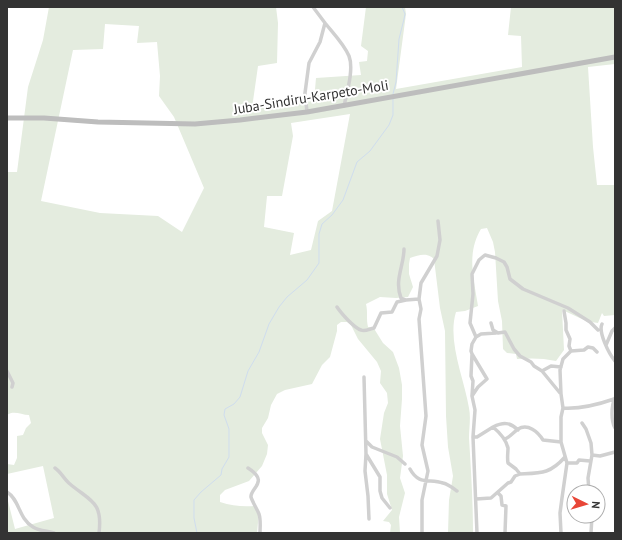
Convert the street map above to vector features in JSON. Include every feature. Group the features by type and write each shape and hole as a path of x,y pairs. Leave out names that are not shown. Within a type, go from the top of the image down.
{"main road":[{"name":"Juba-Sindiru-Karpeto-Moli","path":"7,118 199,124 240,120 344,106 615,57"}],"street":[{"path":"313,7 338,38 349,55 350,77 344,106"},
{"path":"307,112 305,93 309,63 320,42 325,23"},
{"path":"422,533 422,500 428,471 422,445 426,416 419,319 421,309 419,299 421,283 437,256 440,240 438,221"},
{"path":"404,249 398,281 398,291 401,298 406,300"},
{"path":"476,337 470,323 473,294 472,274 479,260 485,256 496,258 504,262 510,279 523,289 568,308 590,322 598,330"},
{"path":"337,307 342,314 359,330 366,331 374,328 381,313 392,312 397,302 419,299"},
{"path":"564,311 566,330 570,339 569,346 571,351"},
{"path":"491,323 493,330 498,333"},
{"path":"602,324 600,327 601,333 611,357 615,361"},
{"path":"606,345 612,331 615,328"},
{"path":"477,533 473,436 475,410 472,396 471,376 472,344 476,337 486,333 505,332 514,349 520,356 531,362 542,371 561,394"},
{"path":"561,533 560,513 567,463 561,442 561,417 563,408 560,370 563,359 571,351 584,350 588,347 593,348 597,352"},
{"path":"472,354 487,379 478,387 472,396"},
{"path":"542,371 551,366 561,367"},
{"path":"7,371 13,383 12,387"},
{"path":"364,377 365,471 368,496 368,519"},
{"path":"563,408 588,406 614,399 613,419 615,428"},
{"path":"473,436 477,438 494,426 502,423 510,424 518,430"},
{"path":"582,423 591,443 592,456 588,478 589,484"},
{"path":"494,426 505,439 508,449 506,455 508,463 520,474"},
{"path":"505,439 518,430 526,427 539,433 543,440 561,442"},
{"path":"365,441 372,447 397,456 405,464"},
{"path":"592,456 600,456 614,452"},
{"path":"366,454 380,477 380,491 382,498 390,508"},
{"path":"476,499 491,498 511,482 515,476 520,474 548,471 565,457"},
{"path":"567,463 577,463 579,460 590,461"},
{"path":"55,468 67,482 96,504 100,521 99,533"},
{"path":"248,468 255,473 258,479 258,486 253,491 252,497 259,513 260,533"},
{"path":"410,469 413,475 425,482 442,482 457,491"},
{"path":"7,492 13,496 22,517 33,527 54,533"},
{"path":"498,493 501,496 502,505 506,506 506,533"}],"shaded area":[{"path":"49,7 276,7 278,23 277,63 258,66 252,108 314,101 316,78 361,75 359,62 367,61 368,51 361,46 366,7 405,7 406,14 396,89 522,67 521,36 508,35 511,7 615,7 615,64 588,67 597,185 615,185 615,315 604,316 602,313 598,323 584,320 562,310 564,350 556,361 537,358 517,359 516,354 507,353 503,349 502,321 498,301 493,242 487,228 481,229 476,238 472,257 473,276 478,306 465,311 456,312 454,323 457,360 470,412 469,438 473,533 448,533 449,500 453,476 448,447 446,416 445,331 440,308 434,259 429,255 423,255 410,258 409,274 413,287 408,297 380,297 366,304 368,327 373,327 383,343 393,352 399,368 402,385 400,426 403,456 400,478 405,493 399,517 400,533 390,533 391,525 389,522 383,521 392,510 387,494 387,475 380,439 384,413 388,403 387,393 380,383 381,371 377,362 358,339 351,325 347,322 341,322 337,325 337,331 330,357 322,365 312,384 285,390 277,394 271,405 268,418 262,428 262,433 268,445 267,454 262,466 249,481 225,490 220,495 220,502 238,506 255,506 259,512 257,533 7,533 7,497 15,529 54,518 43,466 7,474 7,464 14,465 17,458 17,436 23,435 26,428 31,423 29,415 15,413 7,415 7,172 17,172 28,87 43,40","holes":["105,24 139,26 137,43 157,42 160,76 159,96 174,117 204,188 182,232 158,216 100,213 41,201 73,50 103,49","350,114 332,211 318,221 311,250 290,255 294,233 264,227 267,196 282,196 293,136 291,123"]}],"waterway":[{"path":"393,94 396,82 399,39 405,14 402,7"},
{"path":"197,533 194,518 194,500 221,475 222,469 229,457 229,429 224,415 225,409 234,404 240,397 248,371 259,352 269,324 279,307 287,297 307,280 319,263 319,234 322,224 332,215 343,200 357,162 370,151 389,125 393,115 393,99"}]}
